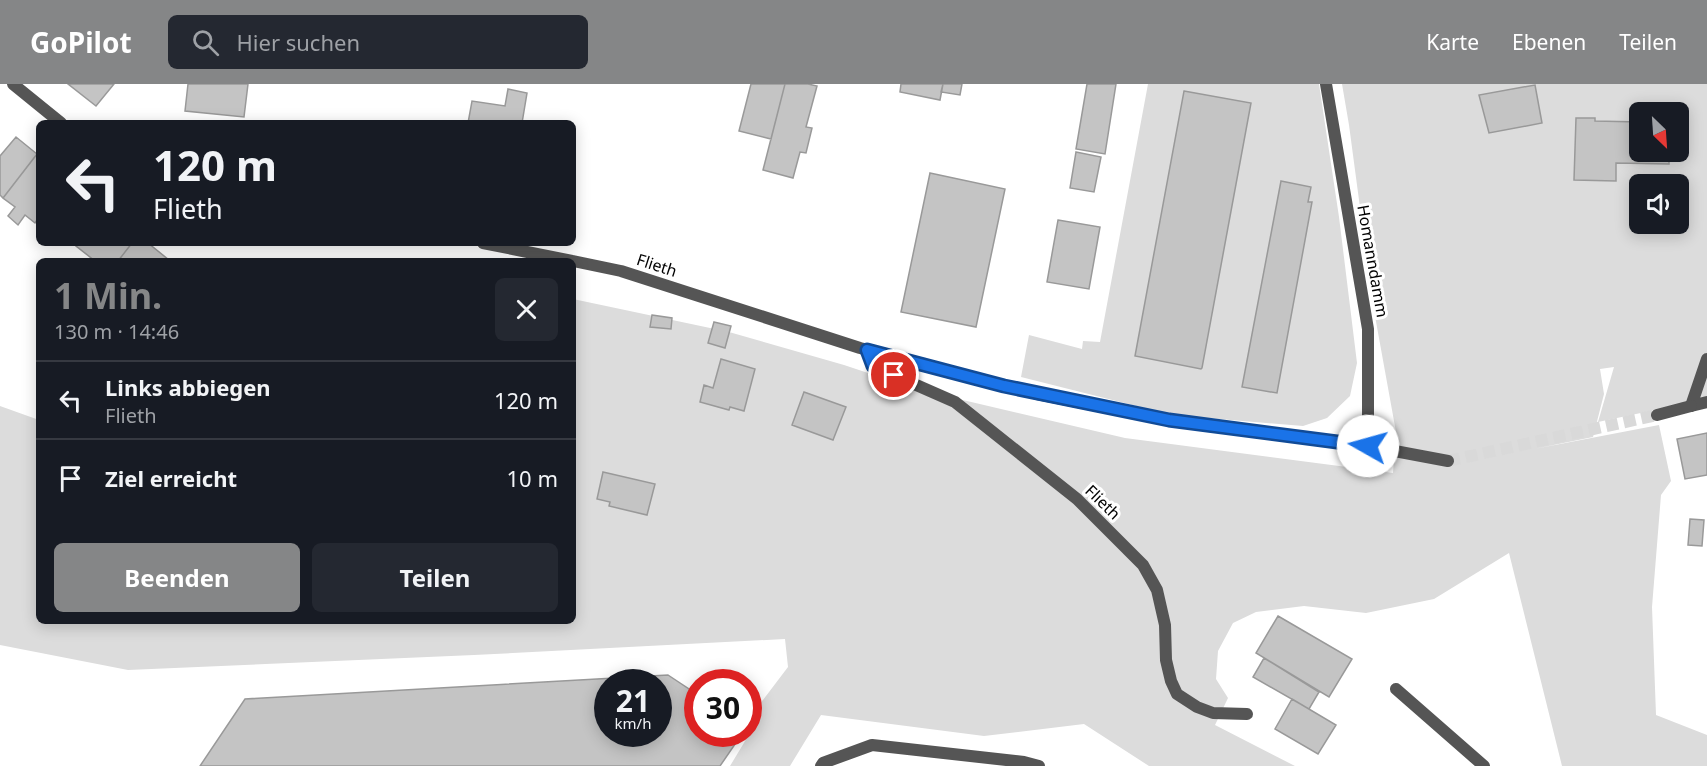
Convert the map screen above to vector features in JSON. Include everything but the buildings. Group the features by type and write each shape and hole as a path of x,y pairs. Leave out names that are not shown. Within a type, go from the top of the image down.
{"street":[{"path":"13,84 57,120"},
{"name":"Homanndamm","path":"1326,84 1368,329 1368,446"},
{"name":"Flieth","path":"498,246 558,258"},
{"name":"Flieth","path":"576,262 621,271 867,350 1004,386 1169,420 1368,446 1448,461"},
{"name":"Flieth","path":"867,350 873,366 956,402 1077,500 1143,564 1157,590 1165,625 1166,660 1177,694 1213,712 1247,714"},
{"path":"1692,406 1707,359"},
{"path":"1657,415 1707,402"},
{"path":"1396,689 1484,766"},
{"path":"821,766 823,763 872,744 1024,762 1039,766"}],"shaded area":[{"path":"1148,84 1319,84 1339,217 1357,363 1350,396 1327,418 1303,426 1172,415 1021,377 1029,335 1082,349 1083,341 1100,342"},
{"path":"1342,84 1707,84 1707,399 1598,422 1614,367 1600,369 1604,394 1593,437 1534,449 1659,425 1671,481 1661,495 1652,607 1656,715 1707,735 1707,766 1562,766 1509,553 1434,599 1366,613 1304,606 1256,612 1233,623 1218,651 1216,679 1228,698 1215,725 1295,766 1149,766 1084,724 984,736 821,715 790,766 730,766 741,747 762,747 762,701 788,667 785,639 128,670 0,645 0,406 36,419 36,624 576,624 576,300 729,332 844,365 916,389 1125,438 1393,473 1396,432 1373,305"}],"tunnel":[{"path":"1448,461 1657,415"}],"route":[{"path":"894,375 873,366 867,350 1037,394 1169,420 1368,446"}]}
